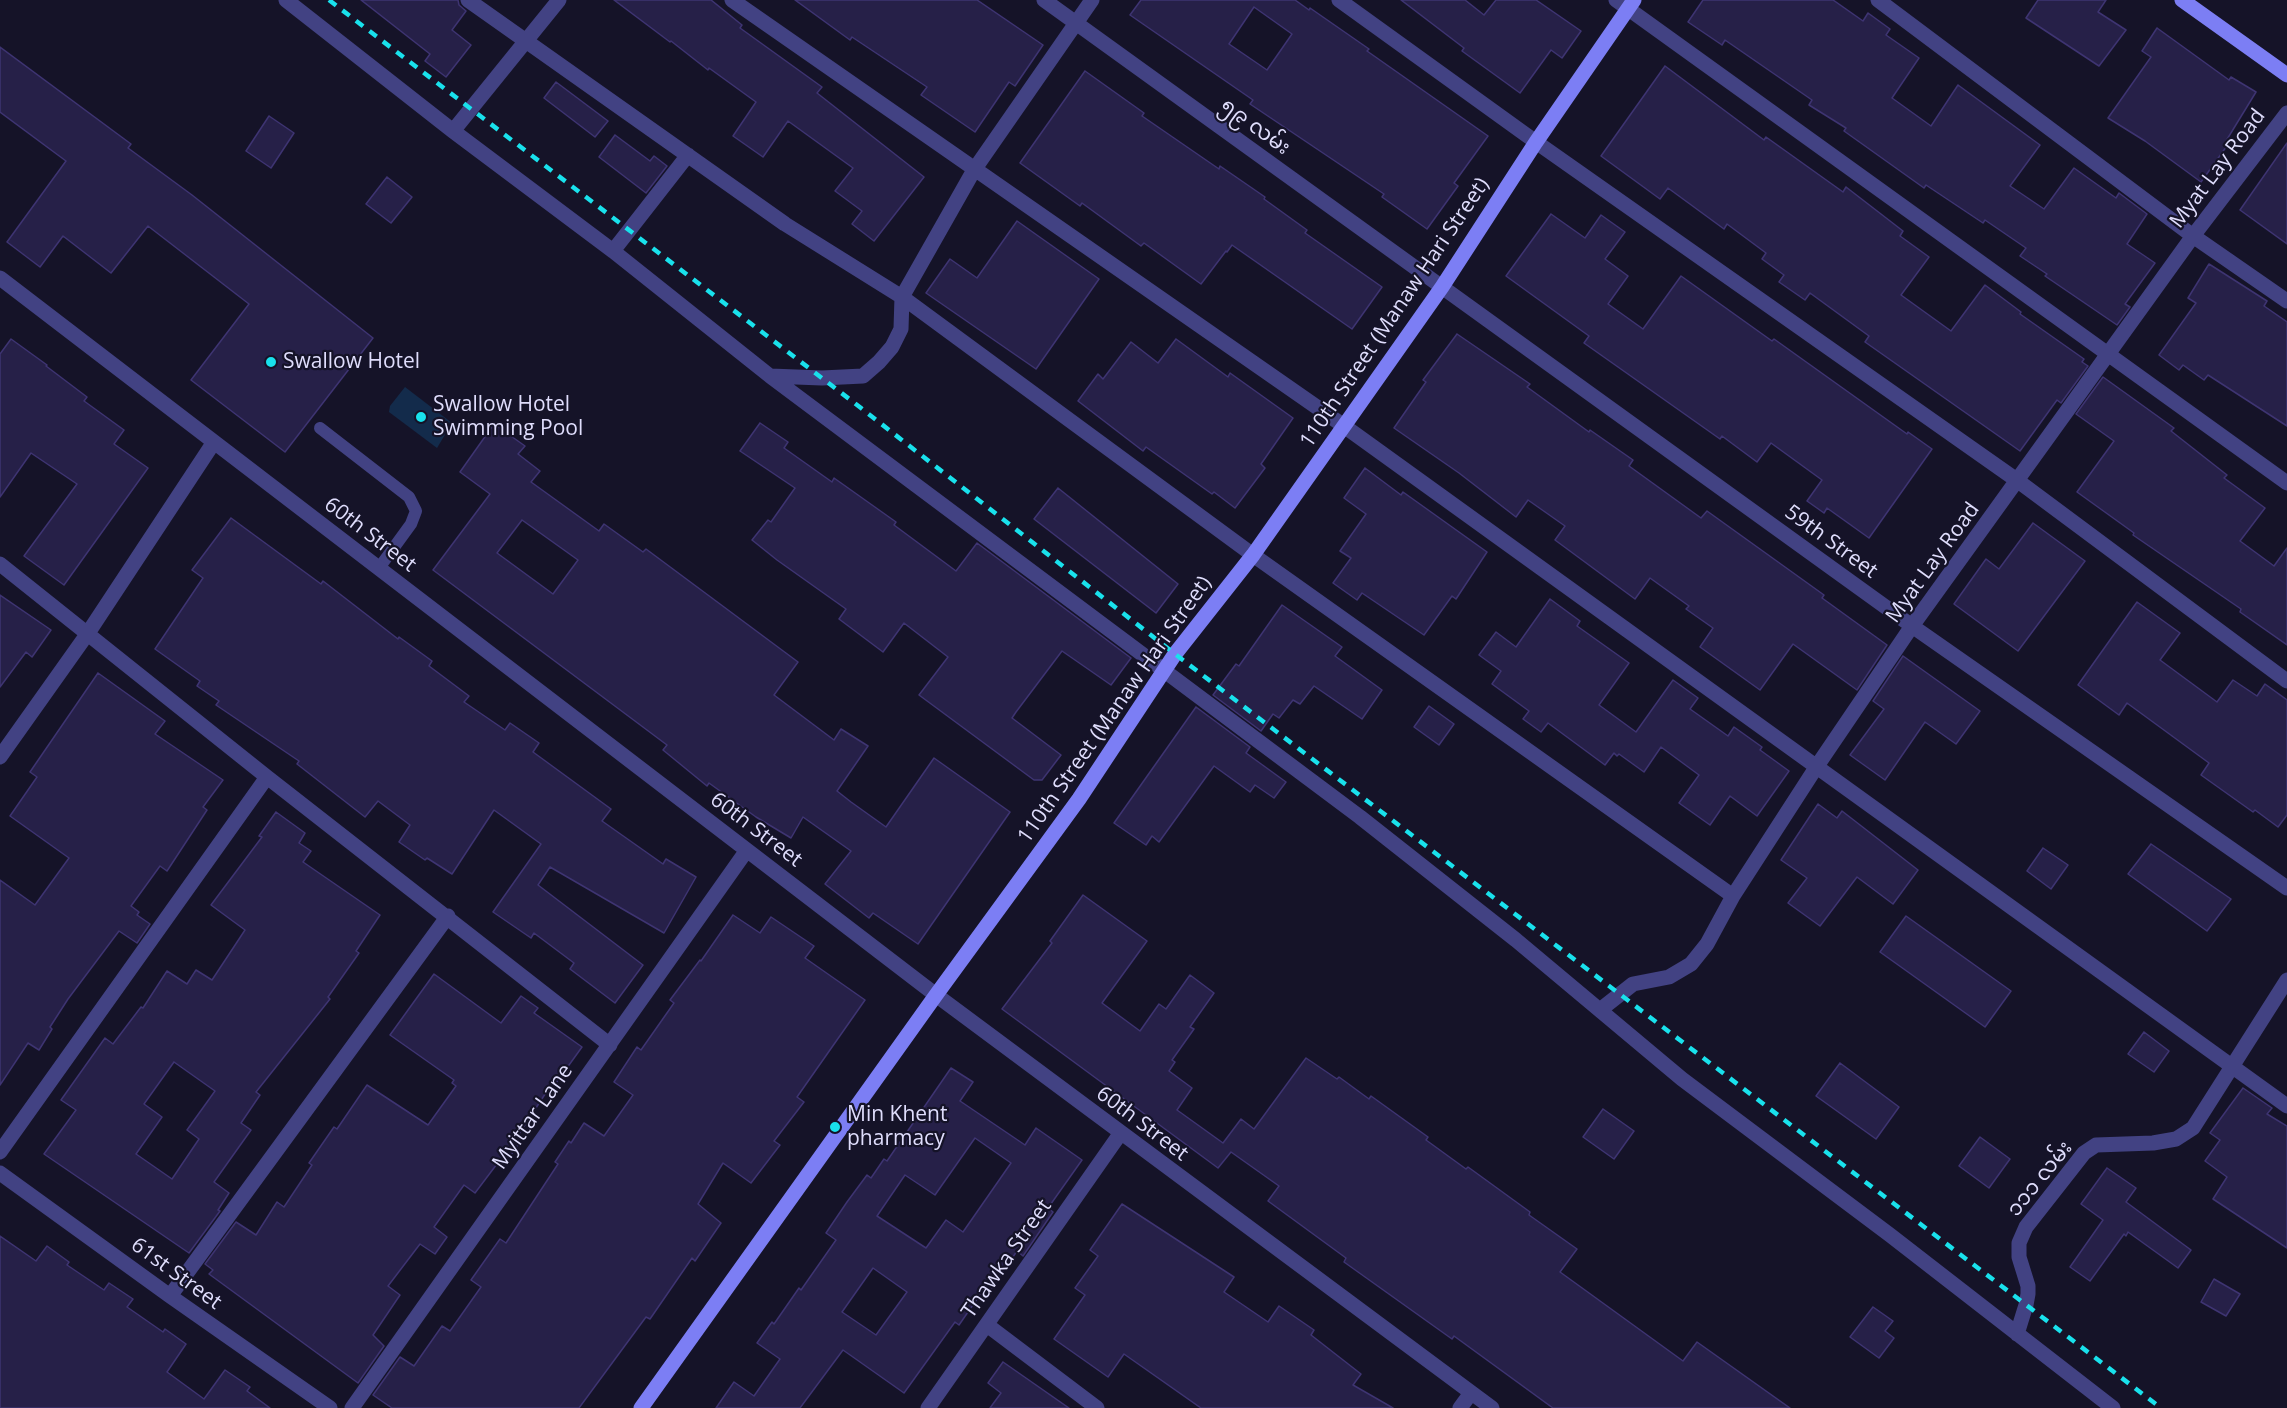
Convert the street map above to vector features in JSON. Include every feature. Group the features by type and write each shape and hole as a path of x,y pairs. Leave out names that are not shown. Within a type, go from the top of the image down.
{"main road":[{"path":"2182,0 2287,75"},
{"name":"110th Street (Manaw Hari Street)","path":"641,1408 1079,799 1175,654 1253,555 1442,287 1626,3"}],"street":[{"path":"286,0 453,131 613,251 770,376 1360,817 1516,940 1682,1078 2113,1408"},
{"path":"468,0 784,224 902,297 1253,555 1733,896"},
{"path":"453,131 559,0"},
{"path":"732,0 1344,426 2287,1106"},
{"name":"၅၉ လမ်း","path":"1044,0 1442,287"},
{"path":"770,376 822,378 863,376 892,347 901,329 902,297 974,170 1092,0"},
{"path":"1339,0 1536,142 2018,481 2287,681"},
{"path":"1878,0 2193,236 2287,301"},
{"path":"1626,3 2287,483"},
{"name":"Myat Lay Road","path":"1600,1010 1633,984 1669,977 1691,964 1707,944 1733,896 1816,766 1912,626 2193,236 2287,113"},
{"path":"613,251 688,155"},
{"name":"60th Street","path":"0,278 936,995 1120,1134 1492,1408"},
{"name":"59th Street","path":"1442,287 1912,626 2287,888"},
{"path":"0,757 88,633 214,442"},
{"path":"0,564 267,777 448,916 610,1045"},
{"path":"0,1152 267,777"},
{"name":"Myittar Lane","path":"352,1408 747,850"},
{"path":"170,1296 448,916"},
{"name":"၁၁၁ လမ်း","path":"2017,1334 2028,1294 2028,1286 2019,1257 2019,1243 2026,1227 2084,1153 2096,1145 2153,1143 2176,1139 2193,1128 2287,980"},
{"name":"Thawka Street","path":"928,1408 1120,1134"},
{"name":"61st Street","path":"0,1173 330,1408"},
{"path":"987,1325 1097,1408"},
{"path":"1460,1408 1471,1393"}],"lane":[{"path":"320,428 409,497 416,511 411,524 379,568"}],"water":[{"name":"Swallow Hotel Swimming Pool","path":"405,387 452,423 437,448 389,412 390,406"}],"building":[{"path":"361,0 458,0 459,5 466,11 452,30 471,45 446,77 425,61 430,54"},
{"path":"614,0 711,0 742,25 740,28 822,87 817,93 924,177 874,241 852,224 862,211 835,191 853,168 788,121 763,157 733,136 756,102 709,68 708,70"},
{"path":"795,0 977,0 1043,45 1015,86 1009,82 975,132 921,95 927,87 852,37 850,40"},
{"path":"1141,0 1295,0 1369,49 1367,51 1488,136 1454,183 1458,186 1427,229 1382,197 1384,194 1250,104 1253,100 1130,15","holes":["1254,7 1292,34 1267,70 1229,44"]},
{"path":"1401,0 1465,0 1484,15 1496,0 1536,0 1581,31 1562,58 1551,50 1520,93 1462,51 1464,48"},
{"path":"1703,0 1833,0 1863,21 1868,13 1890,29 1886,35 1919,58 1892,98 1931,126 1958,85 2040,145 2010,186 2044,209 2074,168 2116,198 2119,193 2147,214 2127,244 2155,263 2125,304 2130,307 2117,325 2045,276 2047,274 2020,256 2026,248 1985,220 1983,223 1926,185 1924,188 1844,131 1846,128 1809,105 1812,100 1725,40 1722,45 1688,22"},
{"path":"2038,0 2106,0 2098,12 2126,30 2099,66 2026,18"},
{"path":"2157,28 2229,80 2231,77 2256,92 2226,141 2229,143 2201,182 2145,141 2108,118 2151,57 2142,51"},
{"path":"0,47 131,144 128,148 192,195 373,338 285,452 191,380 249,304 148,226 111,273 63,236 40,267 7,242 66,161 0,112"},
{"path":"1665,66 1764,140 1766,137 1843,192 1846,187 1903,231 1900,236 1929,257 1901,295 1951,331 1985,285 2021,312 2020,314 2084,359 2082,362 2088,366 2061,403 2057,400 2020,451 1865,342 1869,336 1810,293 1805,300 1779,282 1784,275 1762,259 1766,253 1727,224 1724,229 1668,188 1660,199 1601,156"},
{"path":"1085,71 1144,113 1142,116 1219,169 1220,166 1265,197 1264,199 1307,230 1305,233 1382,287 1352,329 1232,245 1201,284 1144,243 1141,246 1082,203 1080,206 1020,163"},
{"path":"556,82 608,121 595,137 544,98"},
{"path":"269,116 294,133 271,168 246,151"},
{"path":"615,135 650,161 654,156 667,166 646,193 599,157"},
{"path":"2287,143 2287,244 2240,210"},
{"path":"387,177 412,197 391,223 366,204"},
{"path":"1551,214 1585,238 1601,215 1625,232 1605,259 1628,276 1608,304 1643,329 1681,276 1772,341 1774,339 1907,434 1908,432 1932,449 1869,538 1827,508 1824,513 1807,501 1822,480 1771,443 1757,462 1722,436 1720,439 1584,343 1589,336 1506,276"},
{"path":"1017,221 1099,279 1036,369 926,293 950,259 977,278"},
{"path":"2209,264 2267,301 2264,306 2287,322 2287,426 2208,375 2204,380 2183,365 2179,370 2159,355 2196,303 2188,298"},
{"path":"1457,334 1530,384 1527,387 1589,432 1590,430 1633,460 1629,466 1701,518 1707,511 1824,595 1822,598 1887,645 1857,690 1793,644 1760,690 1700,647 1713,628 1686,609 1689,606 1650,578 1635,599 1555,540 1565,526 1528,500 1516,517 1459,473 1394,428 1426,382 1423,380"},
{"path":"11,339 87,397 84,401 124,430 114,444 148,468 64,585 24,556 77,484 31,453 0,497 0,354"},
{"path":"1176,339 1228,377 1230,373 1293,418 1261,464 1265,468 1235,508 1146,447 1143,451 1078,401 1098,374 1103,379 1131,342 1158,363"},
{"path":"2103,377 2174,428 2171,431 2227,475 2224,478 2265,508 2240,541 2274,566 2287,548 2287,645 2240,612 2241,609 2133,535 2134,533 2077,492 2114,441 2076,414"},
{"path":"760,423 788,442 784,448 832,482 834,478 896,522 894,525 956,571 977,543 1131,658 1111,685 1062,651 1016,712 1012,718 1061,755 1042,780 1034,780 919,695 948,657 904,623 883,652 839,619 846,609 752,540 768,520 771,522 795,488 740,451"},
{"path":"494,424 525,446 518,454 540,471 531,482 599,531 604,524 643,552 646,549 798,662 774,695 834,740 841,729 868,746 837,791 886,827 934,758 1010,812 918,944 873,913 869,918 825,884 851,851 803,817 791,838 756,817 709,783 707,786 663,750 667,745 433,570 490,494 460,472","holes":["522,520 578,560 553,594 497,553"]},
{"path":"1365,468 1401,495 1403,492 1487,552 1456,599 1452,596 1424,635 1362,593 1357,600 1333,583 1351,558 1340,551 1366,514 1344,498"},
{"path":"1058,488 1178,584 1156,613 1034,519"},
{"path":"231,518 321,584 323,581 398,639 399,637 432,661 429,666 469,696 464,702 505,730 510,723 539,743 533,752 611,809 602,821 663,864 666,859 696,877 664,933 550,867 538,885 643,965 615,1003 570,969 574,963 534,933 531,938 493,912 541,844 494,810 452,874 427,858 425,860 399,842 410,825 378,801 365,817 297,764 299,761 216,705 219,701 197,686 200,681 155,649 203,578 192,570"},
{"path":"2033,523 2085,561 2018,651 1954,604 1986,559 1999,569"},
{"path":"0,595 51,630 32,657 26,652 0,687"},
{"path":"1550,599 1580,621 1577,626 1629,663 1599,705 1636,732 1673,680 1698,698 1690,709 1728,736 1734,727 1762,747 1760,750 1789,771 1757,816 1730,796 1710,825 1679,803 1699,775 1661,747 1644,772 1619,754 1617,756 1614,753 1605,765 1548,723 1541,732 1523,719 1529,711 1492,684 1501,671 1479,655 1496,632 1516,647"},
{"path":"2137,602 2180,633 2160,660 2217,702 2233,680 2257,696 2265,684 2287,700 2287,815 2278,827 2201,775 2209,763 2127,703 2119,715 2078,685"},
{"path":"1282,605 1342,647 1335,656 1382,690 1362,719 1314,686 1300,704 1293,700 1279,718 1273,714 1261,731 1213,695 1236,664 1239,666"},
{"path":"1903,656 1980,711 1956,744 1925,722 1885,780 1850,755 1884,709 1873,701"},
{"path":"98,673 165,721 155,734 223,780 203,807 207,810 167,871 160,866 131,906 139,912 137,915 150,924 137,943 119,931 68,999 50,1027 52,1029 39,1050 28,1043 0,1085 0,880 35,905 69,858 10,816 37,777 30,772"},
{"path":"1429,706 1454,724 1439,745 1414,727"},
{"path":"1196,707 1250,747 1246,753 1286,782 1274,798 1255,785 1250,792 1214,766 1159,842 1152,836 1146,845 1114,823"},
{"path":"1818,804 1837,818 1842,811 1918,870 1893,904 1857,877 1820,926 1788,903 1807,878 1781,860"},
{"path":"276,812 305,833 299,843 311,851 303,862 380,915 356,951 359,953 328,997 330,999 256,1092 260,1095 241,1123 251,1130 214,1182 229,1193 218,1210 220,1211 189,1253 44,1154 76,1110 61,1100 105,1038 113,1044 141,1007 143,1008 167,971 187,984 196,970 212,980 245,930 211,905 262,837 259,836","holes":["174,1062 215,1091 187,1130 199,1139 172,1179 136,1154 162,1117 144,1104"]},
{"path":"2151,844 2231,899 2207,931 2128,874"},
{"path":"2043,848 2068,865 2051,889 2027,871"},
{"path":"1083,895 1147,941 1102,1003 1140,1031 1159,1004 1166,1009 1190,975 1214,993 1190,1027 1194,1029 1172,1060 1175,1062 1169,1071 1192,1088 1177,1110 1223,1143 1241,1119 1254,1129 1306,1058 1337,1079 1339,1077 1369,1099 1371,1096 1428,1137 1426,1140 1466,1169 1468,1167 1577,1249 1560,1272 1683,1361 1697,1342 1790,1408 1553,1408 1454,1336 1452,1339 1344,1262 1346,1258 1268,1201 1279,1186 1231,1152 1218,1168 1002,1009 1052,943 1050,941"},
{"path":"733,915 760,933 771,917 814,946 805,958 865,1000 797,1097 804,1102 774,1141 780,1145 751,1183 723,1163 698,1204 721,1223 695,1261 692,1258 650,1319 646,1317 579,1408 392,1408 373,1395 400,1357 414,1366 442,1326 450,1331 481,1287 471,1280 500,1239 506,1243 558,1164 555,1162 584,1123 604,1136 633,1095 614,1082 637,1047 641,1050 674,1003 670,1000"},
{"path":"1906,916 2011,991 1985,1027 1880,952"},
{"path":"434,974 501,1023 521,996 538,1008 534,1013 582,1047 551,1090 549,1088 519,1134 523,1137 511,1155 506,1152 475,1193 464,1185 434,1227 447,1237 435,1254 420,1244 388,1286 400,1295 373,1335 384,1346 358,1383 209,1274 213,1270 205,1264 236,1222 256,1235 277,1202 284,1207 312,1165 309,1163 334,1127 337,1129 367,1085 428,1125 456,1086 452,1083 454,1080 390,1035"},
{"path":"2144,1032 2169,1051 2154,1072 2128,1054"},
{"path":"1840,1063 1899,1107 1876,1139 1816,1096"},
{"path":"951,1068 973,1082 960,1101 1025,1145 1036,1128 1082,1160 1048,1208 1053,1212 1023,1256 1017,1251 989,1292 984,1289 959,1325 955,1322 904,1393 843,1350 800,1408 716,1408 734,1382 754,1396 780,1359 757,1343 772,1322 774,1324 799,1288 801,1290 836,1240 826,1233 847,1202 867,1175 871,1178 884,1159 887,1161","holes":["975,1138 1011,1163 963,1232 946,1220 926,1248 877,1216 905,1175 935,1195","873,1268 907,1292 876,1335 842,1312"]},
{"path":"2243,1088 2272,1108 2267,1114 2287,1126 2287,1248 2213,1199 2227,1177 2205,1161 2220,1140 2210,1133"},
{"path":"1603,1109 1634,1131 1614,1159 1583,1137"},
{"path":"1980,1137 2010,1159 1989,1188 1959,1166"},
{"path":"2107,1168 2136,1188 2126,1202 2191,1250 2178,1268 2128,1232 2126,1236 2124,1234 2090,1281 2070,1267 2103,1220 2081,1204"},
{"path":"1122,1204 1234,1277 1224,1292 1268,1322 1279,1306 1314,1330 1311,1335 1361,1374 1353,1385 1393,1408 1201,1408 1124,1354 1108,1377 1054,1339 1085,1295 1075,1288 1098,1256 1090,1250"},
{"path":"0,1236 36,1261 47,1246 69,1262 67,1265 104,1290 109,1283 133,1299 127,1307 163,1332 165,1329 186,1344 167,1372 204,1399 225,1370 250,1387 247,1391 270,1408 0,1408"},
{"path":"2214,1279 2240,1294 2226,1316 2201,1302"},
{"path":"1873,1307 1893,1321 1885,1331 1894,1338 1879,1358 1850,1337"},
{"path":"1003,1362 1069,1408 990,1408 1001,1393 988,1383"}],"railway":[{"path":"329,0 861,408 1175,654 2161,1408"}],"place":[{"name":"Swallow Hotel","path":"271,362"},
{"name":"Swallow Hotel Swimming Pool","path":"421,417"},
{"name":"Min Khent pharmacy","path":"835,1127"}]}
